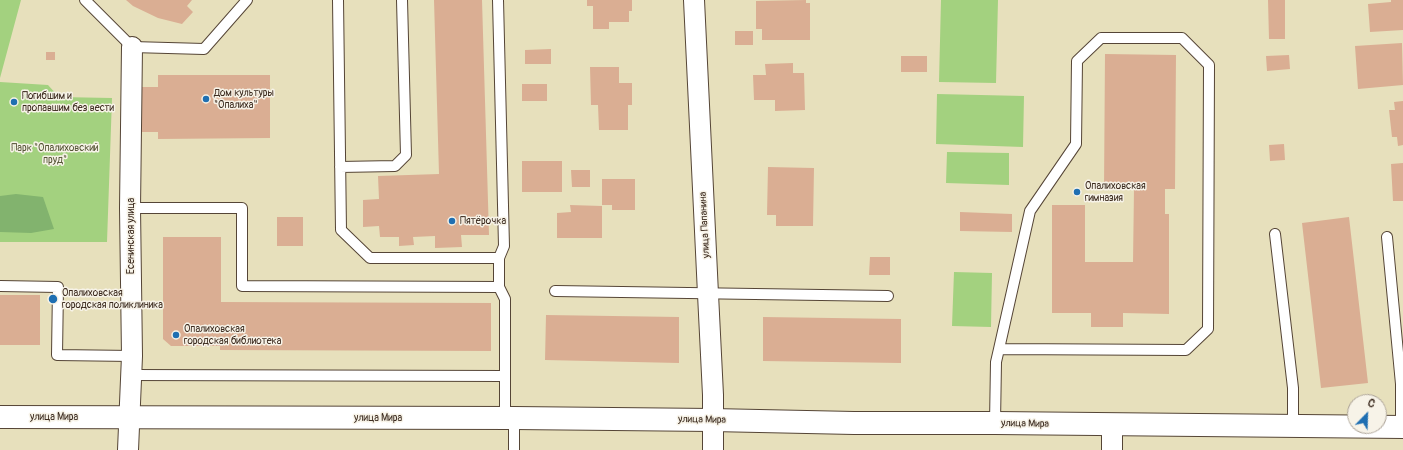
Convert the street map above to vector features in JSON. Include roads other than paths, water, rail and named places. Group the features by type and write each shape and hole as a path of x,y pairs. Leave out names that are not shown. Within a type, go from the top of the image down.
{"street":[{"name":"улица Папанина","path":"694,0 713,395 712,450"},
{"name":"Есенинская улица","path":"128,450 131,365 130,208 132,46"},
{"name":"улица Мира","path":"0,417 509,418 1402,428"},
{"path":"1112,425 1112,450"}],"lane":[{"path":"85,0 132,46 204,49 247,0"},
{"path":"338,0 341,230 370,258 499,258"},
{"path":"340,167 395,166 406,155 402,0"},
{"path":"498,0 504,246 499,258 499,287 505,298 505,376 514,450"},
{"path":"995,423 996,362 1030,211 1076,144 1077,61 1100,38 1182,38 1209,65 1208,329 1186,350 999,349"},
{"path":"130,208 242,208 242,286 499,287"},
{"path":"1275,234 1293,388 1292,426"},
{"path":"1387,237 1401,384 1402,428"},
{"path":"0,286 58,287 57,355 131,365 505,376"},
{"path":"555,291 888,296"}],"place":[{"name":"Дом культуры \"Опалиха\"","path":"206,99"},
{"name":"Погибшим и пропавшим без вести","path":"14,102"},
{"name":"Опалиховская гимназия","path":"1077,192"},
{"name":"Пятёрочка","path":"452,221"},
{"name":"Опалиховская городская поликлиника","path":"53,299"},
{"name":"Опалиховская городская библиотека","path":"176,335"}],"park label":[{"name":"Парк \"Опалиховский пруд\"","path":"55,154"}]}
